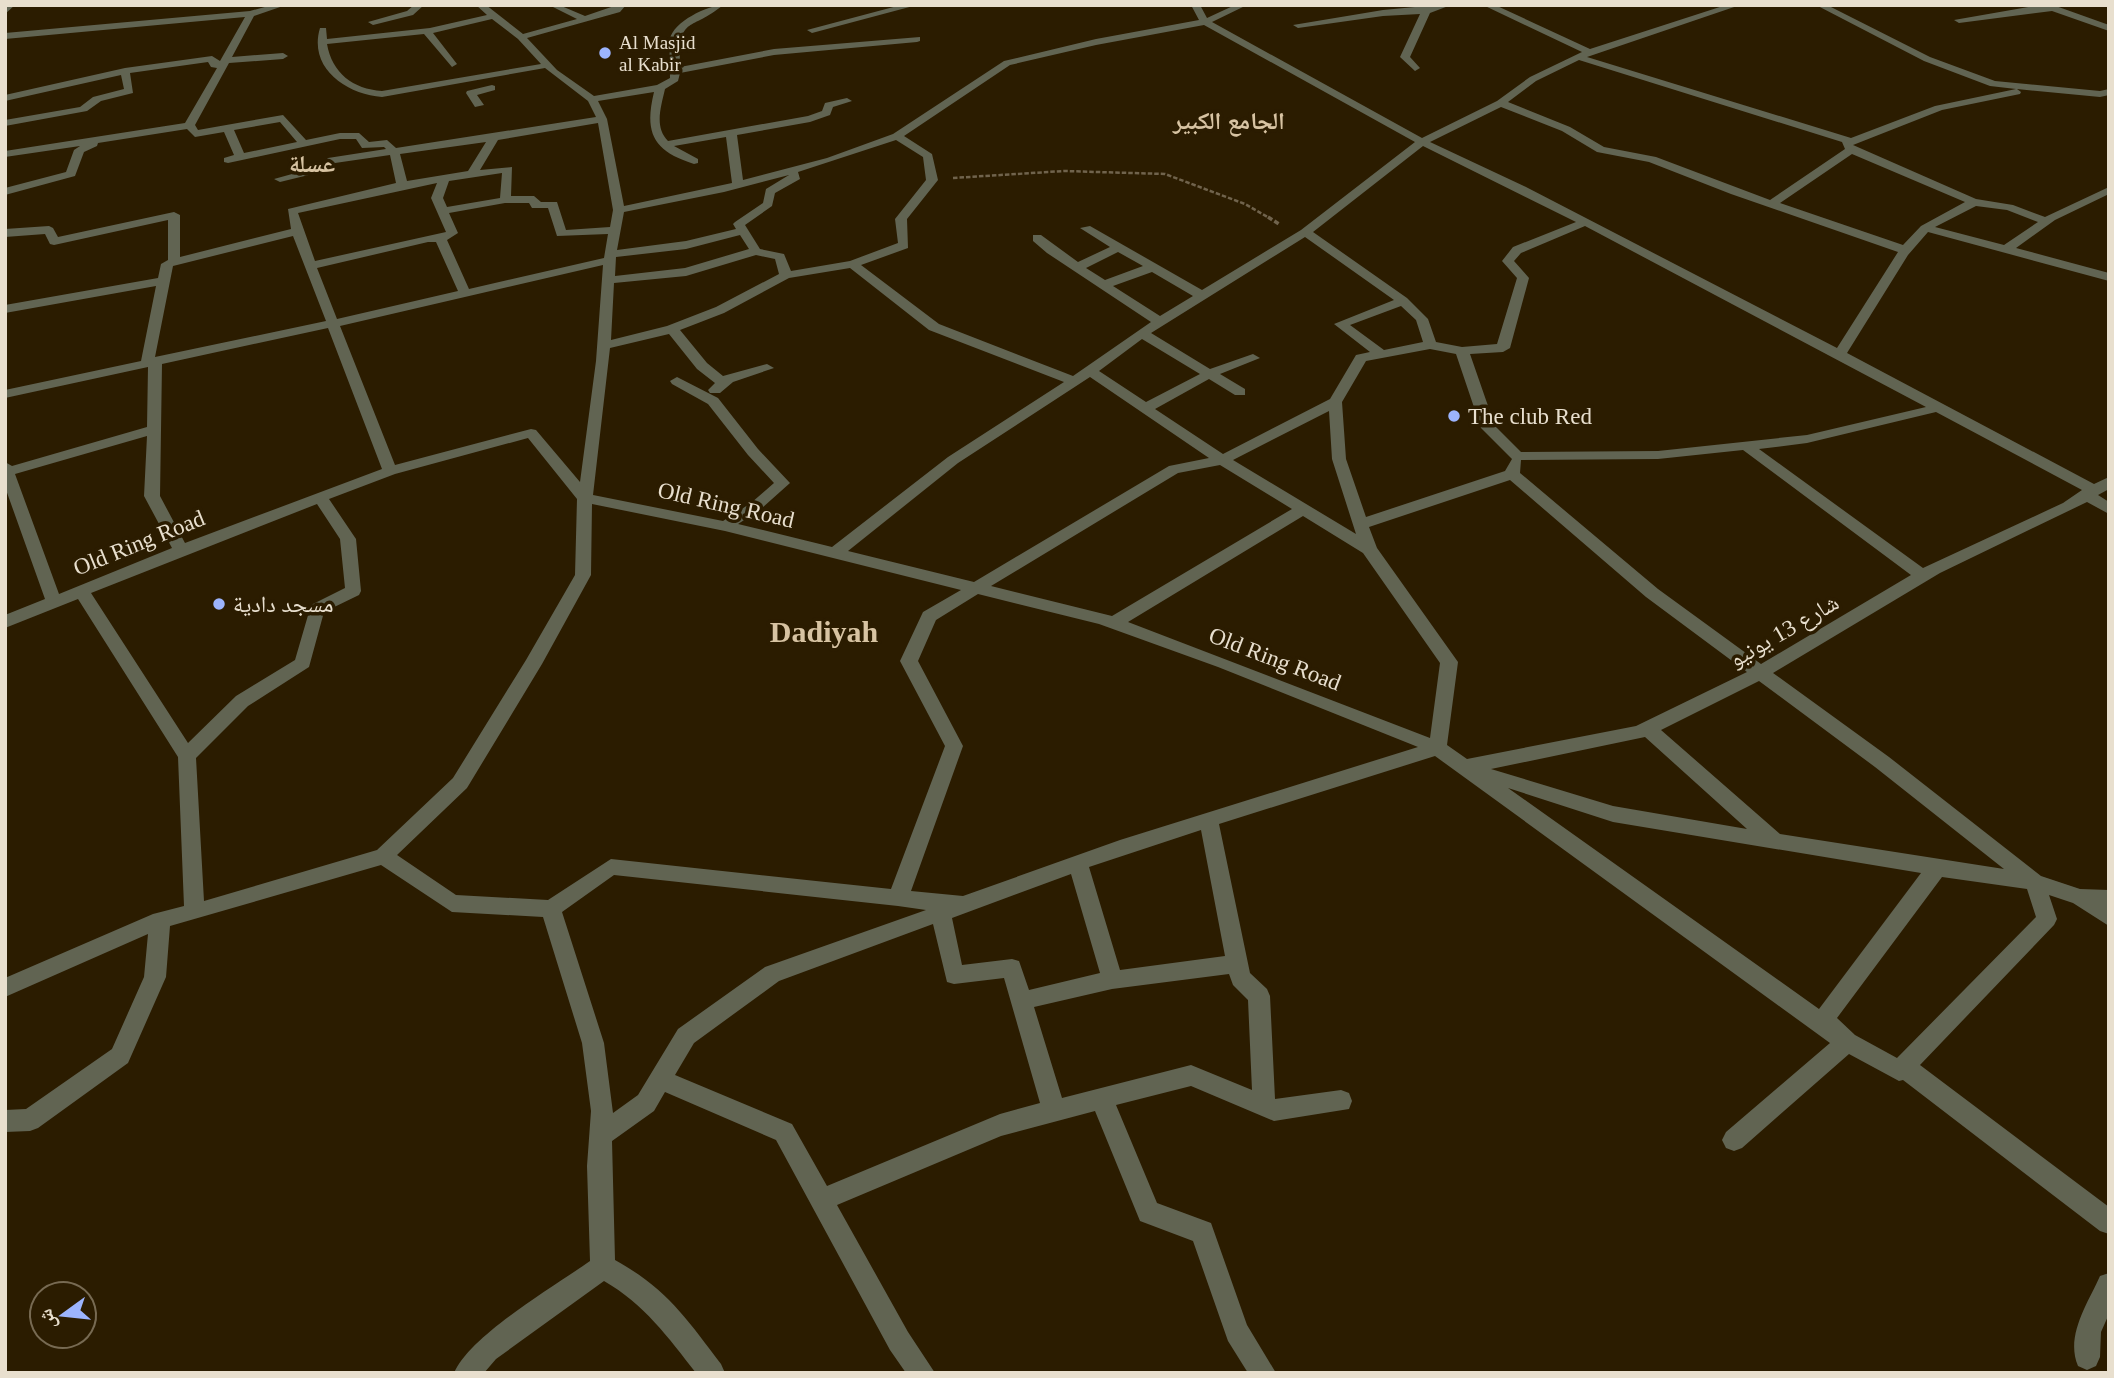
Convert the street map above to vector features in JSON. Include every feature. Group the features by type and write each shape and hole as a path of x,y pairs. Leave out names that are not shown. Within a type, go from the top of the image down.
{"street":[{"path":"5,11 11,5"},
{"path":"5,36 251,14 282,5"},
{"path":"373,22 410,13 420,5"},
{"path":"553,5 560,11 580,16 584,20"},
{"path":"521,37 617,10 622,5"},
{"path":"592,99 660,88 675,79 675,36 684,25 719,5"},
{"path":"812,30 913,5"},
{"path":"1195,5 1205,22 1422,142 1585,222 2096,489 2109,509"},
{"path":"1204,5 1239,7"},
{"path":"1297,25 1383,13 1426,11 1447,5"},
{"path":"1487,5 1585,55 1852,146 1974,202 2009,207 2046,221"},
{"path":"834,554 953,460 1090,371 1141,333 1301,234 1422,142 1501,103 1533,79 1585,55 1649,31 1736,5"},
{"path":"1820,5 1927,59 1993,85 2100,94 2108,92"},
{"path":"1959,20 2048,6 2109,28"},
{"path":"619,210 792,171 897,136 1007,63 1096,42 1205,22 1239,7"},
{"path":"5,988 160,920 383,856 460,783 533,664 583,575 585,498 604,346 610,257 619,210 602,119 592,99 551,68 489,9 430,31 321,42"},
{"path":"1415,68 1405,57 1426,11"},
{"path":"190,125 251,14"},
{"path":"323,30 320,50 333,72 350,88 379,94 551,68"},
{"path":"430,31 428,34 452,64"},
{"path":"675,71 774,52 917,39"},
{"path":"5,98 125,71 212,59 214,65 283,56"},
{"path":"479,105 471,93 551,68"},
{"path":"5,123 83,109 97,99 129,91 125,71"},
{"path":"660,88 653,116 656,135 663,145 694,161"},
{"path":"1771,204 1852,146 1939,108 2037,88"},
{"path":"663,145 810,119 826,113 828,105 847,101"},
{"path":"1501,103 1566,129 1601,150 1652,159 1735,192 1905,250"},
{"path":"190,125 195,134 284,118 304,144"},
{"path":"280,179 325,168 332,160 494,138 602,119"},
{"path":"5,154 190,125"},
{"path":"228,128 234,158 340,136 359,136 366,146 387,143 392,150 402,186"},
{"path":"731,132 738,185"},
{"path":"604,346 673,329 720,310 786,275 852,264 904,245 901,219 932,180 928,156 897,136"},
{"path":"472,174 494,138"},
{"path":"5,192 71,174 79,150 102,139"},
{"path":"390,471 335,323 297,232 292,211 402,186 508,169 505,200"},
{"path":"756,251 739,224 768,204 770,191 796,177 792,171"},
{"path":"312,266 428,238 441,239 452,233 437,198 444,178"},
{"path":"2007,250 2046,221 2109,190"},
{"path":"443,211 505,200 534,199 536,206 553,204 561,234 615,230"},
{"path":"1839,355 1905,250 1925,228 1974,202"},
{"path":"5,233 49,230 54,241 174,215 174,262"},
{"path":"898,898 954,746 909,661 929,615 1174,469 1222,460 1335,402 1361,358 1430,345 1462,351 1503,348 1523,278 1508,261 1517,250 1585,222"},
{"path":"1086,228 1201,295"},
{"path":"1925,228 2109,277"},
{"path":"5,394 464,294 610,257 686,245 744,231"},
{"path":"181,550 152,496 154,429 151,362 167,264 297,232"},
{"path":"1301,234 1403,301 1422,319 1430,345"},
{"path":"1037,238 1160,321"},
{"path":"441,239 464,294"},
{"path":"1078,267 1119,247"},
{"path":"608,280 686,272 756,251 780,257 786,275"},
{"path":"852,264 934,327 1074,381"},
{"path":"1103,285 1153,267"},
{"path":"5,309 164,281"},
{"path":"1381,354 1340,324 1403,301"},
{"path":"673,329 702,366 723,383"},
{"path":"1141,333 1240,392"},
{"path":"1462,351 1488,428 1517,456 1658,455 1746,446 1807,439 1937,408"},
{"path":"1144,409 1211,373 1253,358"},
{"path":"708,398 728,379 767,368"},
{"path":"1090,371 1222,460 1369,549"},
{"path":"677,381 713,401 753,452 783,483 725,526"},
{"path":"600,1136 646,1103 686,1036 772,974 940,908 963,905 1078,863 1438,748 1449,662 1369,549 1339,459 1335,402"},
{"path":"54,602 13,510 6,469 154,429"},
{"name":"Old Ring Road","path":"5,622 181,550 390,471 531,433 585,498 725,526 1113,623 1224,663 1438,748 1847,1042"},
{"path":"1746,446 1923,576"},
{"path":"1511,474 1517,456"},
{"path":"1360,524 1511,474"},
{"path":"1511,474 1653,593 1882,762 2034,882 2048,919 1899,1072 1847,1042 1824,1019 1937,868"},
{"name":"شارع 13 يونيو","path":"1463,767 1648,729 1760,673 1923,576 2068,506 2096,489"},
{"path":"187,756 242,701 303,663 317,609 353,591 348,539 320,497"},
{"path":"1113,623 1303,509"},
{"path":"81,591 187,756 194,912"},
{"path":"1648,729 1775,842"},
{"path":"1463,767 1613,814 2034,882 2080,897 2109,898"},
{"path":"1209,820 1240,978 1259,996 1264,1107"},
{"path":"383,856 452,903 551,909 611,867 898,898 940,908"},
{"path":"1078,863 1112,980"},
{"path":"2080,897 2109,917"},
{"path":"940,908 954,975 1012,968 1054,1111"},
{"path":"551,909 593,1043 602,1111 600,1136 603,1267"},
{"path":"5,1121 30,1120 120,1056 155,977 160,920"},
{"path":"1021,1001 1112,980 1237,964"},
{"path":"1734,1140 1847,1042"},
{"path":"1903,1066 2109,1222"},
{"path":"821,1200 1000,1125 1191,1075 1274,1111 1341,1101"},
{"path":"660,1079 784,1132 899,1341 922,1373"},
{"path":"1101,1098 1149,1212 1202,1232 1237,1332 1263,1373"},
{"path":"467,1373 487,1350 603,1267"},
{"path":"603,1267 637,1286 668,1315 712,1373"},
{"path":"2087,1357 2088,1331 2109,1285"}],"path":[{"path":"932,180 1064,171 1165,174 1245,204 1301,234"}],"place":[{"name":"Al Masjid al Kabir","path":"605,53"},
{"name":"The club Red","path":"1454,416"},
{"name":"مسجد دادية","path":"219,604"}],"district":[{"name":"الجامع الكبير","path":"1229,121"},
{"name":"عسلة","path":"312,164"},
{"name":"Dadiyah","path":"824,631"}]}
